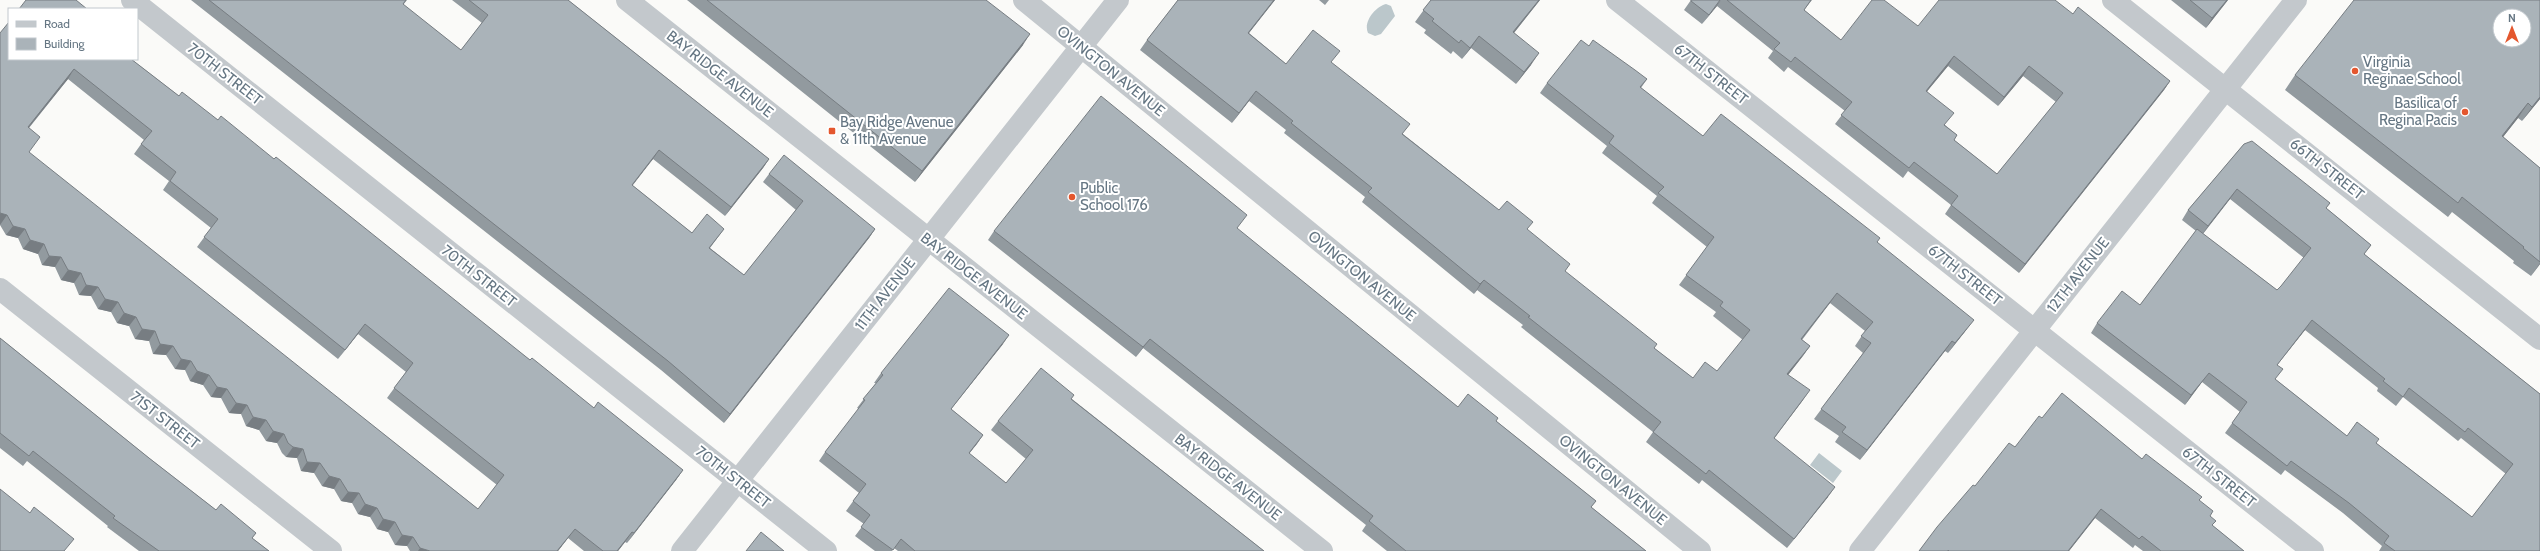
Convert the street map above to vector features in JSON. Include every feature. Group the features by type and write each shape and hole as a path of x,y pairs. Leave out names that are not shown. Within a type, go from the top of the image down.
{"street":[{"name":"70TH STREET","path":"132,0 826,551"},
{"name":"BAY RIDGE AVENUE","path":"627,0 1322,551"},
{"name":"OVINGTON AVENUE","path":"1024,0 1700,551"},
{"name":"11TH AVENUE","path":"682,551 1118,0"},
{"name":"67TH STREET","path":"1617,0 2312,551"},
{"name":"66TH STREET","path":"2113,0 2540,339"},
{"name":"12TH AVENUE","path":"1860,551 2296,0"},
{"name":"71ST STREET","path":"0,288 331,551"}],"shaded area":[{"path":"1386,4 1391,6 1395,16 1381,34 1375,36 1368,33 1367,24 1371,16 1378,8"},
{"path":"1819,453 1842,471 1833,483 1810,465"}],"building":[{"path":"26,0 76,0 86,8 20,8"},
{"path":"209,0 406,0 403,4 461,50 488,15 469,0 568,0 769,159 731,207 659,150 632,185 692,233 707,214 724,229 709,248 744,275 803,201 769,174 784,155 875,229 730,414 668,361"},
{"path":"707,0 986,0 1030,34 922,171"},
{"path":"1178,0 1274,0 1248,33 1286,64 1313,30 1340,51 1331,62 1410,124 1402,134 1499,210 1507,201 1533,222 1527,229 1570,264 1565,271 1657,344 1654,348 1693,378 1705,362 1717,371 1750,330 1720,306 1723,302 1686,275 1714,237 1658,193 1664,187 1609,143 1614,136 1547,83 1581,40 1589,46 1593,40 1647,79 1640,87 1703,136 1721,114 1880,238 1877,242 1974,320 1955,343 1952,341 1867,450 1842,432 1846,427 1821,409 1871,343 1861,336 1873,322 1837,293 1801,339 1810,346 1787,374 1810,390 1774,438 1835,487 1794,539 1709,470 1706,474 1653,432 1661,422 1528,317 1530,316 1484,280 1480,284 1368,192 1372,188 1291,123 1293,121 1256,91 1239,113 1147,40"},
{"path":"1431,0 1539,0 1513,32 1539,53 1524,72 1479,36 1470,48 1461,40 1459,43 1432,21 1434,19 1423,10"},
{"path":"1691,0 1720,0 1709,15"},
{"path":"1727,0 1811,0 1804,10 1841,40 1872,0 1884,0 1918,26 1939,0 2055,0 2073,14 2078,7 2170,81 2025,264 1951,205 1958,196 1914,162 1909,168 1841,115 1852,102 1795,57 1791,62 1774,49 1780,43","holes":["1954,56 2004,97 2029,66 2063,93 1997,174 1954,140 1957,135 1944,125 1954,113 1926,91"]},
{"path":"2190,0 2227,0 2212,18"},
{"path":"2354,0 2540,0 2540,97 2532,107 2528,103 2502,136 2540,168 2540,262 2523,248 2524,247 2462,197 2458,203 2295,75"},
{"path":"8,23 8,60 132,60 179,96 182,92 218,120 221,116 274,159 276,157 530,360 532,358 594,408 598,402 683,470 634,533 632,532 617,551 603,551 575,529 557,551 430,551 420,548 413,537 402,535 395,522 383,519 377,508 365,504 359,493 348,492 340,479 329,476 320,463 307,462 303,449 293,447 288,443 284,434 273,431 266,420 253,417 247,405 236,403 227,389 217,387 209,375 197,371 191,361 181,359 173,346 160,344 155,331 142,329 136,317 124,313 118,302 105,299 98,287 86,285 81,273 68,270 61,257 49,256 44,244 30,240 25,229 13,226 7,215 0,213 0,33","holes":["74,69 152,131 141,144 176,172 170,181 218,219 204,237 345,350 365,324 413,363 394,388 504,475 478,509 29,152 40,137 28,127"]},
{"path":"1101,96 1247,215 1237,228 1458,407 1468,394 1498,418 1496,421 1596,501 1591,507 1646,551 1406,551 1369,521 1373,516 1150,339 1143,347 994,231"},
{"path":"2252,141 2330,203 2326,208 2371,245 2364,254 2540,394 2540,551 2395,551 2384,543 2389,536 2349,503 2291,461 2287,466 2232,423 2247,402 2209,373 2191,395 2097,323 2122,291 2140,305 2197,229 2277,290 2281,286 2311,248 2237,189 2208,226 2188,210 2244,144","holes":["2312,320 2385,379 2383,381 2403,397 2409,388 2465,432 2468,428 2513,464 2472,517 2376,443 2379,439 2357,422 2347,436 2275,379 2283,369 2277,365"]},
{"path":"949,288 1009,335 951,409 983,435 969,453 1006,483 1033,450 998,421 1041,368 1074,395 1071,399 1264,551 915,551 901,539 893,550 861,527 870,515 853,501 866,484 825,452 865,400 863,399 883,375 881,373"},
{"path":"0,338 216,510 221,504 256,533 252,538 269,551 159,551 113,518 115,516 33,451 29,456 0,433"},
{"path":"2062,393 2142,459 2146,454 2202,497 2199,500 2213,511 2210,516 2216,521 2212,525 2244,551 2161,551 2142,536 2139,539 2101,509 2068,551 1919,551 1937,527 1973,485 1975,486 2009,443 2015,447 2039,416 2042,418"},
{"path":"0,489 30,513 34,507 74,539 64,551 0,551"},
{"path":"761,532 784,551 746,551"}],"place":[{"name":"Virginia Reginae School","path":"2355,71"},
{"name":"Basilica of Regina Pacis","path":"2465,112"},
{"name":"Bay Ridge Avenue & 11th Avenue","path":"832,131"},
{"name":"Public School 176","path":"1072,197"}]}
